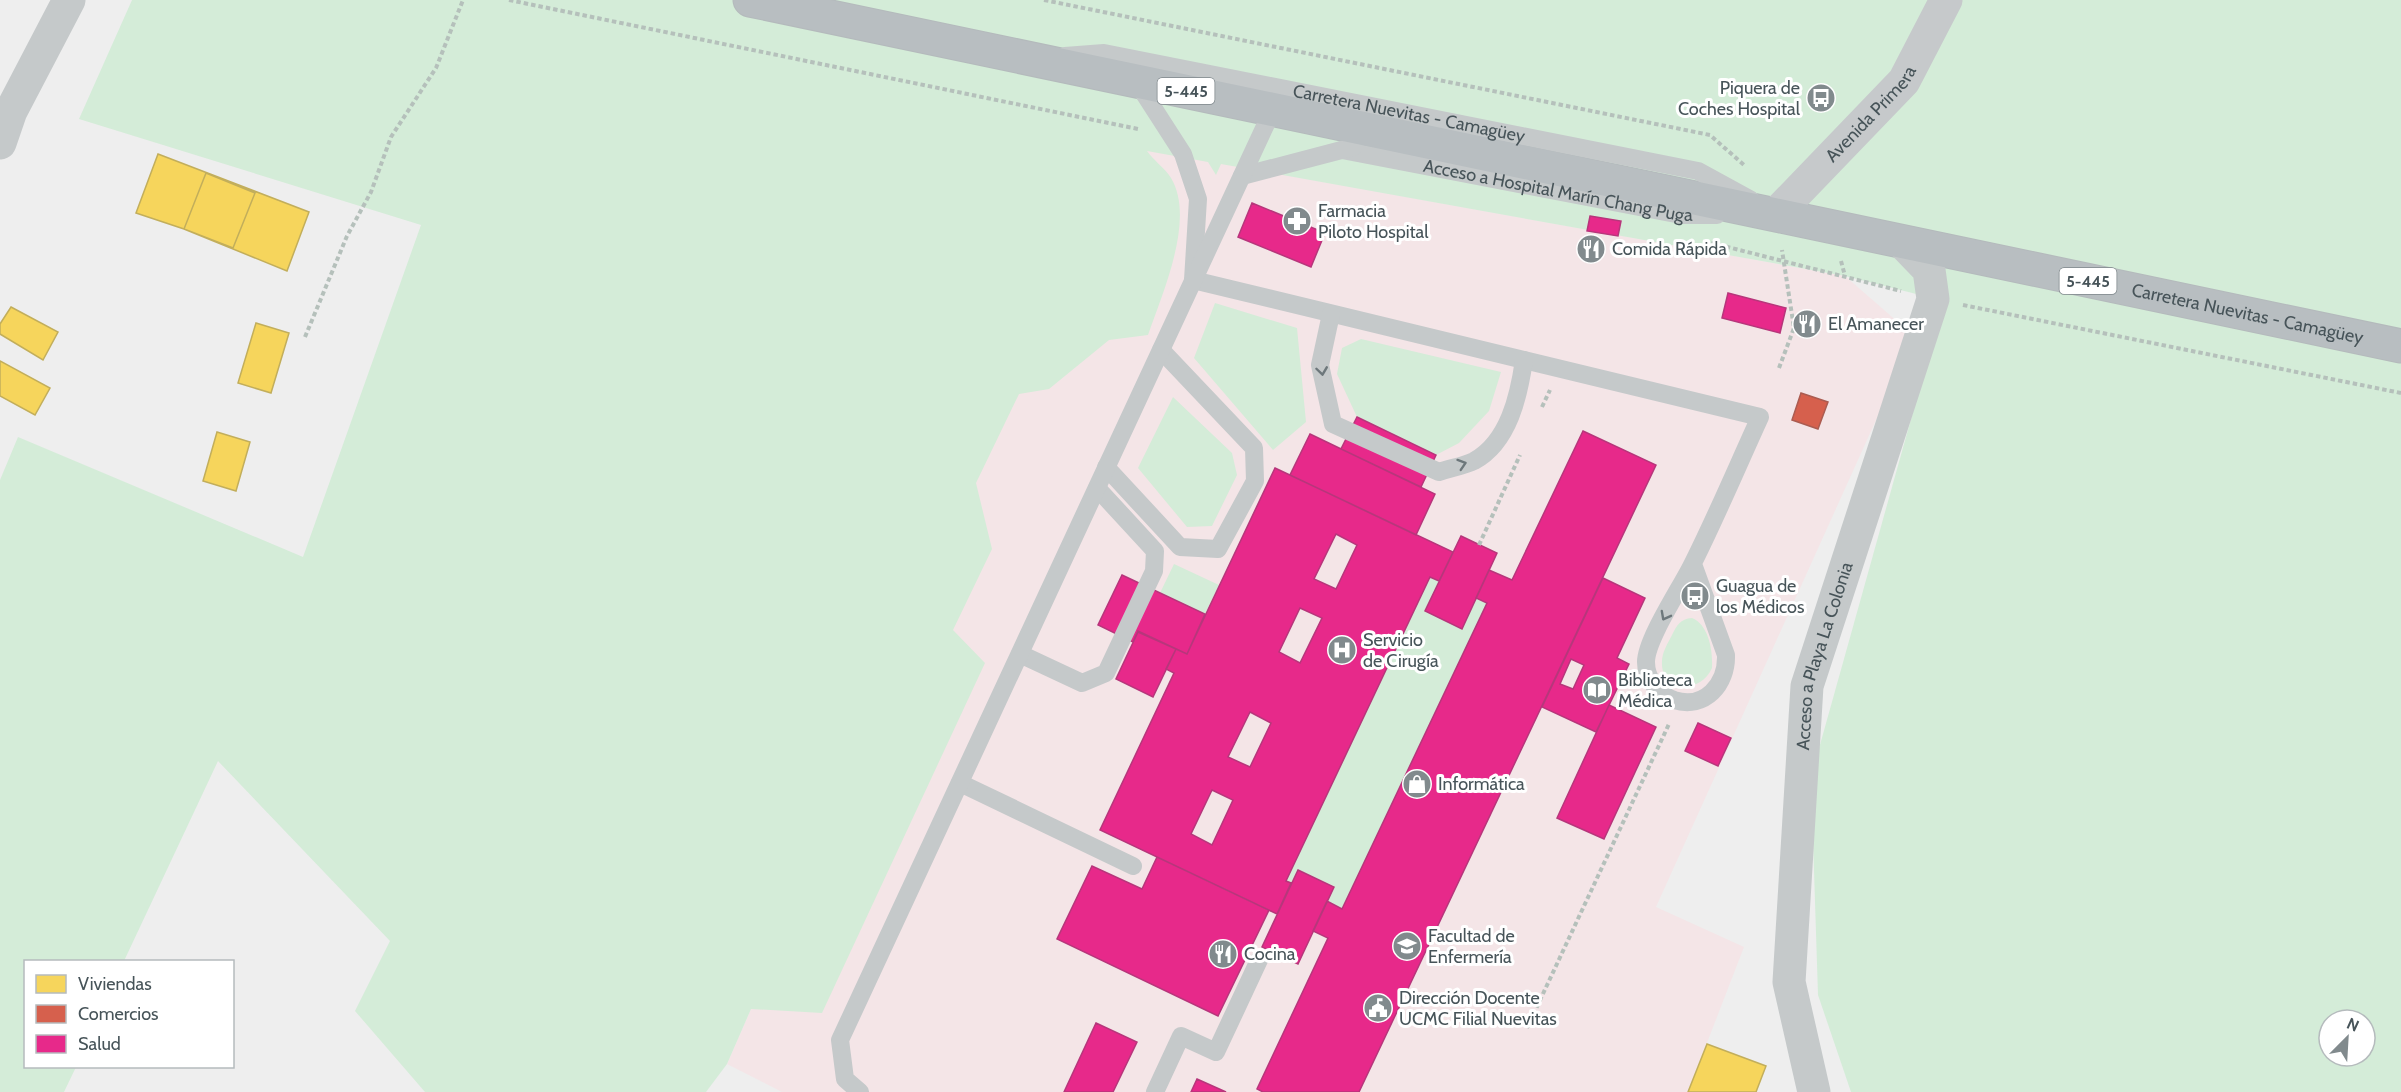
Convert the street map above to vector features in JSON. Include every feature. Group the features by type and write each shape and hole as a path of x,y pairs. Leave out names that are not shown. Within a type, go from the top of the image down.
{"highway":[{"name":"Carretera Nuevitas - Camagüey","path":"750,0 1776,213 1902,242 2401,346"}],"main road":[{"name":"Avenida Primera","path":"1776,213 1904,81 1946,0"}],"street":[{"path":"0,143 6,111 69,0"},
{"name":"Acceso a Playa La Colonia","path":"1814,1092 1789,982 1807,687 1933,299 1929,270 1902,242"}],"lane":[{"name":"Carretera Nuevitas - Camagüey","path":"1030,58 1104,53 1698,171 1776,213"},
{"path":"1136,80 1183,154 1198,199 1193,280"},
{"path":"860,1092 845,1079 840,1040 1273,109"},
{"path":"1242,176 1398,135"},
{"name":"Acceso a Hospital Marín Chang Puga","path":"1342,150 1681,215 1776,213"},
{"path":"1193,280 1760,417 1693,564 1648,648 1646,662 1648,675 1655,687 1664,696 1677,701 1690,702 1703,699 1714,692 1722,681 1726,668 1726,655 1693,564"},
{"path":"1331,314 1320,364 1333,424 1439,472 1475,460 1497,442 1519,395 1524,360"},
{"path":"1106,467 1180,547 1218,549 1255,480 1254,448 1161,350"},
{"path":"1020,654 1082,683 1106,673 1154,571 1155,551 1097,488"},
{"path":"960,783 1133,866"},
{"path":"1155,1092 1181,1036 1216,1052 1259,960"}],"path":[{"path":"306,337 347,236 371,192 391,137 436,68 464,0"},
{"path":"509,0 1139,130"},
{"path":"1044,0 1710,135 1753,173"},
{"path":"1776,213 1794,328 1779,368"},
{"path":"1697,239 1784,263 1933,299 2401,393"},
{"path":"1527,1028 1664,740 1677,701"}],"shaded area":[{"path":"1146,150 1845,276 1914,336 1656,907 1744,947 1688,1092 782,1092 727,1064 751,1009 747,397"}],"green space":[{"path":"132,0 2401,0 2401,1092 1851,1092 1818,995 1811,777 1944,301 1845,276 1221,164 1216,175 1208,162 1147,151 1171,178 1178,195 1180,214 1174,256 1148,335 1109,340 1049,389 1019,394 976,483 992,549 953,630 985,663 822,1013 751,1009 727,1064 706,1092 425,1092 355,1011 390,941 218,761 124,960 24,960 24,1068 76,1068 64,1092 0,1092 0,480 18,437 303,557 421,225 79,119"},
{"path":"1215,303 1297,328 1306,422 1273,450 1194,358"},
{"path":"1361,339 1501,372 1489,411 1459,443 1436,455 1357,417 1337,374 1342,348"},
{"path":"1173,397 1232,453 1237,475 1212,526 1187,527 1138,468"},
{"path":"1174,564 1219,585 1205,614 1160,593"},
{"path":"1430,577 1439,581 1425,611 1461,628 1476,598 1487,603 1342,909 1327,901 1334,886 1298,870 1291,883 1286,881"},
{"path":"1692,618 1698,621 1709,639 1712,668 1699,683 1682,687 1667,679 1663,672 1662,658 1677,625"}],"building: Viviendas":[{"path":"158,154 309,212 287,271 184,229 136,213"},
{"path":"206,173 255,193 233,248 184,229"},
{"path":"11,307 58,332 43,360 0,334 0,324"},
{"path":"256,323 289,333 271,393 238,383"},
{"path":"0,361 50,388 35,415 0,396"},
{"path":"217,432 250,442 236,491 203,481"},
{"path":"1707,1044 1766,1066 1756,1092 1688,1092"}],"building: Comercios":[{"path":"1801,393 1828,402 1818,429 1792,420"}],"building: Salud":[{"path":"1252,203 1325,233 1311,267 1238,237"},
{"path":"1590,216 1621,221 1618,236 1587,231"},
{"path":"1728,293 1786,308 1780,333 1722,318"},
{"path":"1357,417 1436,455 1421,487 1341,449"},
{"path":"1583,431 1656,465 1359,1092 1263,1092 1257,1089 1328,938 1313,931 1327,901 1342,909 1487,603 1476,598 1489,570 1512,580"},
{"path":"1310,434 1435,494 1416,535 1290,475"},
{"path":"1275,468 1453,552 1439,581 1430,577 1286,881 1291,883 1277,914 1100,830 1174,673 1166,669 1176,649 1187,654","holes":["1336,534 1357,545 1336,589 1314,579","1300,608 1322,618 1300,663 1279,652","1250,712 1271,723 1250,767 1228,757","1212,790 1233,800 1212,845 1191,834"]},
{"path":"1461,536 1497,553 1462,629 1425,611"},
{"path":"1122,575 1205,614 1187,654 1138,631 1133,642 1098,625"},
{"path":"1603,578 1645,598 1617,658 1629,664 1596,732 1542,707","holes":["1571,659 1584,665 1573,689 1560,684"]},
{"path":"1138,632 1176,649 1153,697 1116,679"},
{"path":"1609,705 1656,727 1604,839 1557,818"},
{"path":"1698,723 1731,738 1718,766 1685,751"},
{"path":"1157,857 1269,910 1218,1016 1057,939 1092,866 1142,889"},
{"path":"1298,870 1334,887 1298,964 1262,947"},
{"path":"1096,1023 1137,1042 1113,1092 1064,1092"},
{"path":"1197,1079 1226,1092 1191,1092"}],"place":[{"name":"Piquera de Coches Hospital","path":"1821,98"},
{"name":"Farmacia Piloto Hospital","path":"1297,221"},
{"name":"Comida Rápida","path":"1591,249"},
{"name":"El Amanecer","path":"1807,324"},
{"name":"Guagua de los Médicos","path":"1695,596"},
{"name":"Servicio de Cirugía","path":"1342,650"},
{"name":"Biblioteca Médica","path":"1597,690"},
{"name":"Informática","path":"1417,784"},
{"name":"Facultad de Enfermería","path":"1407,946"},
{"name":"Cocina","path":"1223,954"},
{"name":"Dirección Docente UCMC Filial Nuevitas","path":"1378,1008"}]}
